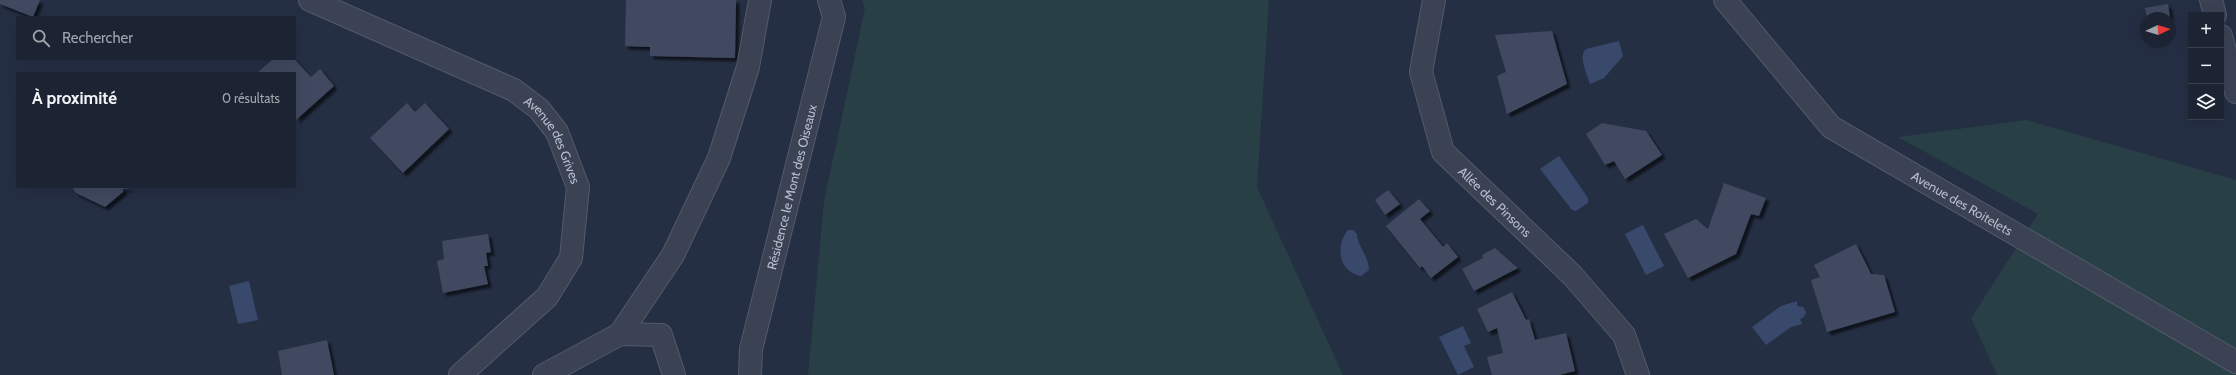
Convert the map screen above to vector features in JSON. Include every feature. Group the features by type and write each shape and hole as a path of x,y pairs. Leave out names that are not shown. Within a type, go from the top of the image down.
{"street":[{"name":"Avenue des Grives","path":"310,0 514,90 539,109 548,120 557,132 568,158 578,187 571,258 547,297 460,375"},
{"path":"544,375 620,334 673,255 719,158 748,67 760,0"},
{"name":"Résidence le Mont des Oiseaux","path":"750,375 751,349 834,17 829,0"},
{"name":"Allée des Pinsons","path":"1434,0 1420,72 1443,152 1572,275 1624,335 1638,375"},
{"name":"Avenue des Roitelets","path":"1725,0 1831,127 2236,362"},
{"path":"2211,0 2214,12"},
{"path":"2224,47 2236,92"},
{"path":"620,334 661,335 674,375"}],"green space":[{"path":"862,0 1269,0 1257,187 1343,375 808,375 824,201 865,8"},
{"path":"2026,120 2236,180 2236,375 1997,375 1971,318 2038,214 1898,137"}],"water":[{"path":"1619,41 1623,56 1604,78 1590,84 1583,61 1584,52 1586,49"},
{"path":"1559,156 1588,198 1588,203 1576,211 1572,210 1540,169"},
{"path":"1643,225 1664,266 1646,275 1625,234"},
{"path":"1348,230 1353,230 1357,234 1359,243 1367,260 1369,270 1361,276 1347,269 1341,257 1342,243"},
{"path":"249,281 258,320 238,324 229,286"},
{"path":"1797,301 1797,306 1803,307 1806,312 1804,317 1800,319 1802,324 1791,327 1766,345 1752,327 1781,306"},
{"path":"1463,326 1471,343 1464,346 1474,367 1458,375 1439,337"}],"building":[{"path":"0,0 40,0 33,16 0,4"},
{"path":"626,0 736,0 735,58 650,56 650,47 625,46"},
{"path":"2168,4 2169,12 2146,12 2145,8"},
{"path":"1552,31 1567,84 1507,114 1497,76 1506,72 1495,35"},
{"path":"272,60 295,60 311,77 320,69 334,86 296,120 296,72 258,72"},
{"path":"407,103 415,112 425,103 449,129 403,173 370,138"},
{"path":"1602,123 1646,131 1662,155 1625,179 1614,161 1605,165 1586,134"},
{"path":"1724,183 1766,198 1759,216 1751,214 1736,254 1688,278 1664,234 1696,219 1708,229"},
{"path":"73,188 130,188 123,189 123,192 105,207 76,193"},
{"path":"1388,190 1400,204 1385,215 1375,200"},
{"path":"1419,199 1430,211 1420,219 1443,247 1447,243 1458,257 1431,278 1422,266 1420,268 1386,226"},
{"path":"488,234 491,252 486,253 488,266 484,266 488,284 443,293 437,261 444,259 442,241"},
{"path":"1856,244 1871,274 1884,275 1895,312 1827,332 1811,280 1820,277 1814,265"},
{"path":"1495,248 1518,268 1474,291 1462,269 1483,258 1482,255"},
{"path":"1512,292 1526,320 1529,319 1535,340 1566,333 1575,371 1559,375 1492,375 1487,357 1503,353 1497,328 1488,332 1477,309"},
{"path":"327,340 334,375 282,375 278,351"}]}
